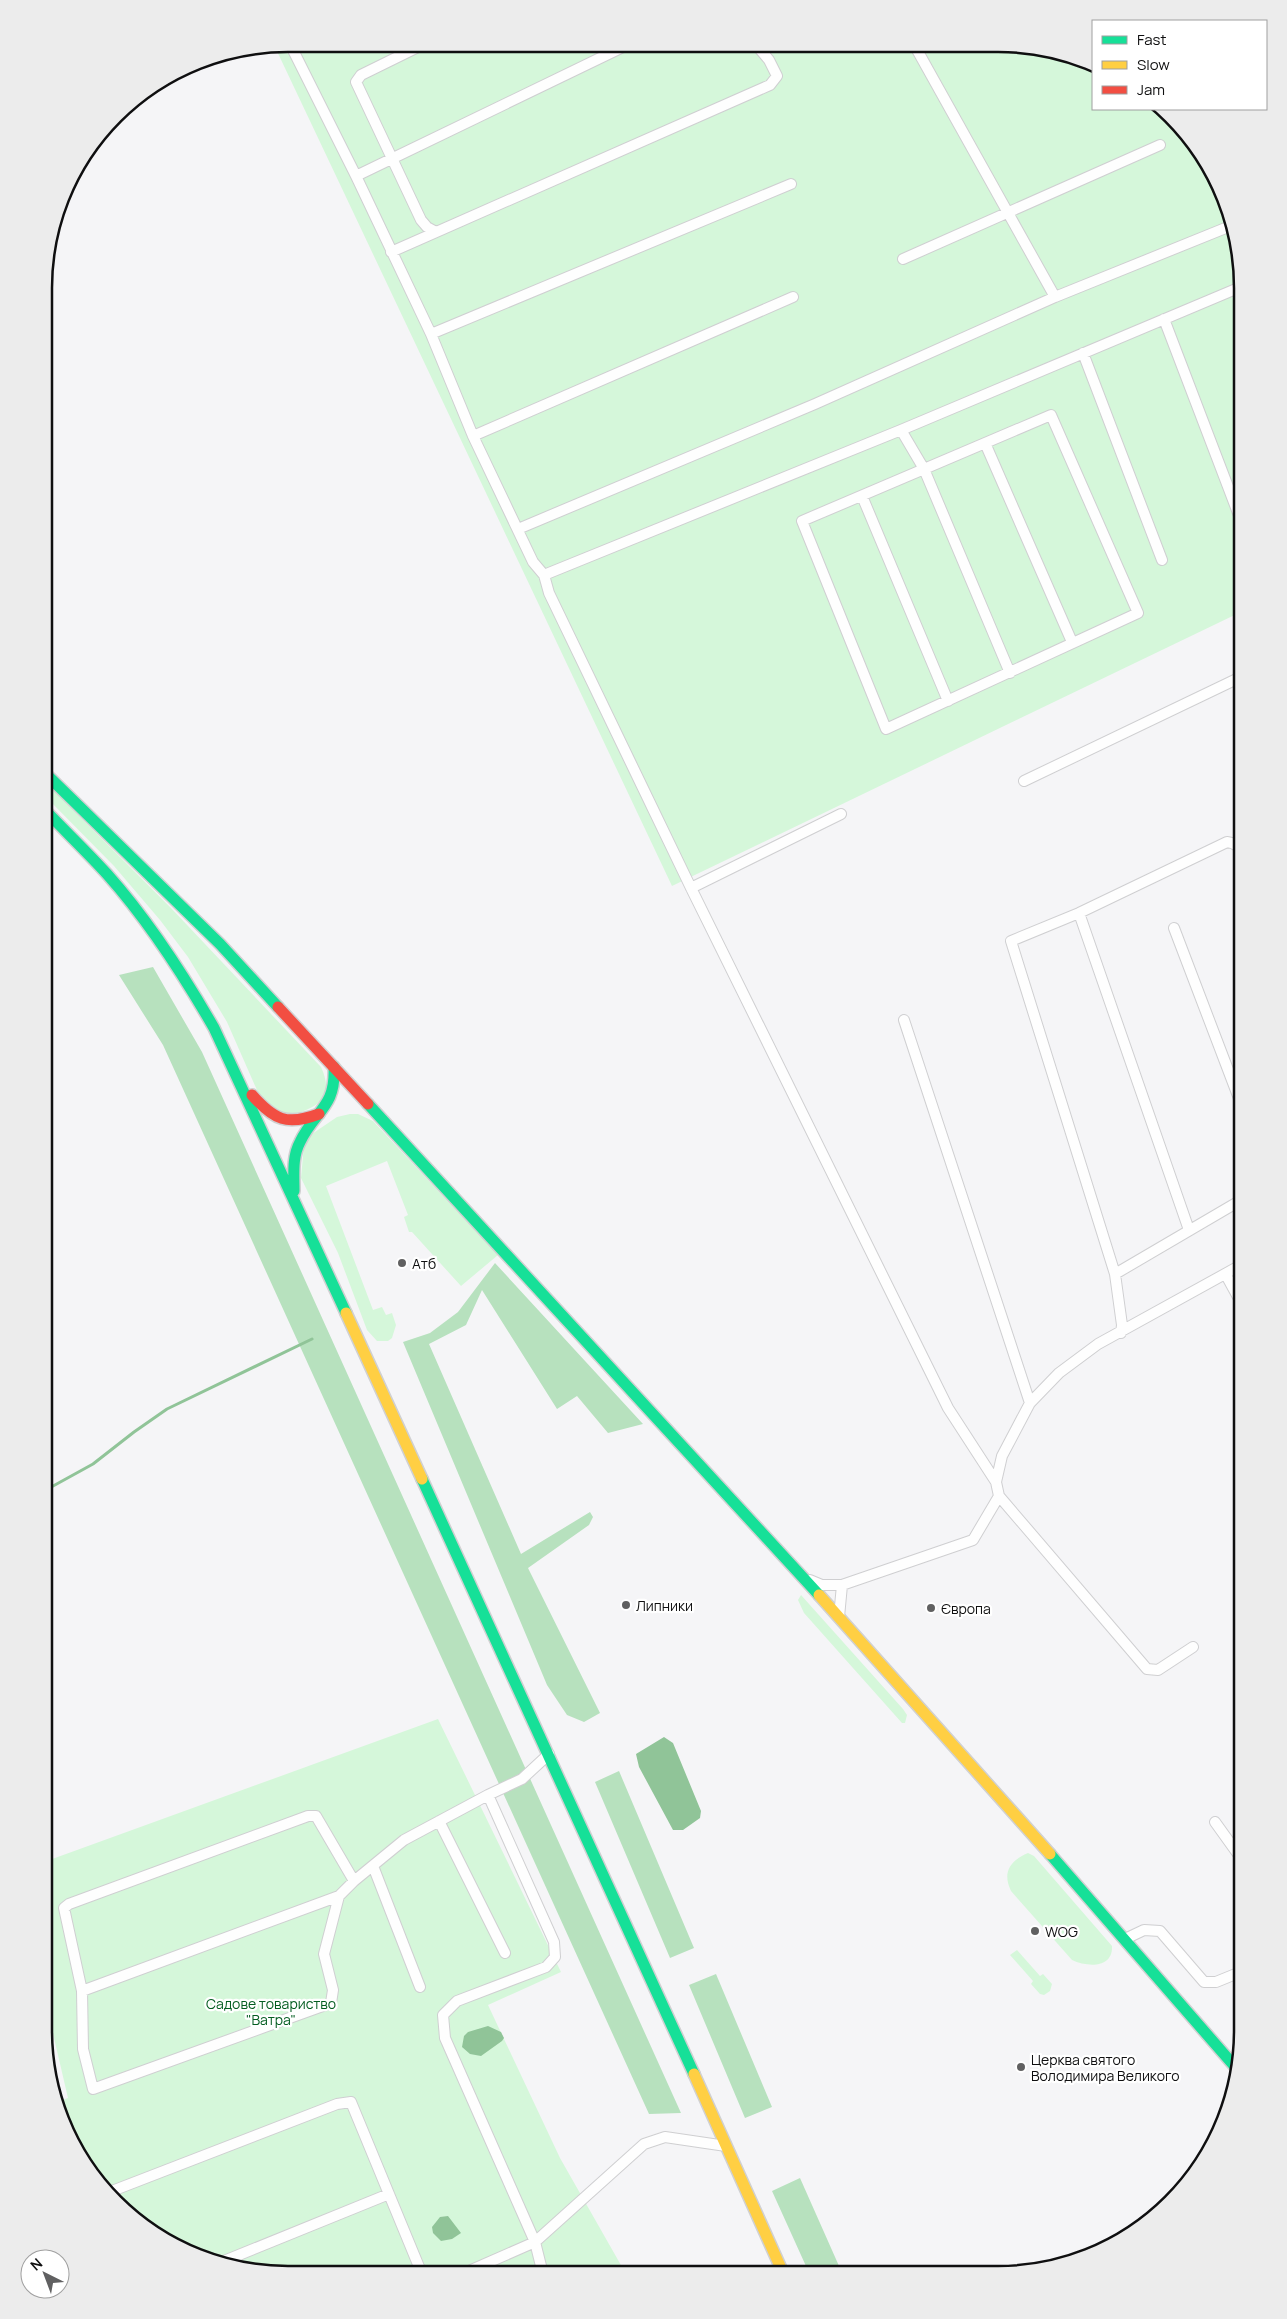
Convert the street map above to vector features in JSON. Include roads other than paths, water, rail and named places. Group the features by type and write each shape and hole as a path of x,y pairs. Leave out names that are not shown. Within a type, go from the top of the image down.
{"highway":[{"path":"52,780 220,944 840,1617 1125,1939 1232,2063"},
{"path":"52,817 107,874 144,921 198,999 238,1076 549,1754 780,2266"},
{"path":"295,1200 293,1165 296,1151 305,1132 333,1095 336,1077 334,1067"},
{"path":"238,1076 262,1107 273,1117 286,1122 296,1122 321,1113"}],"street":[{"path":"294,52 356,176 390,252 431,334 473,436 533,562 544,575 549,593 691,888 948,1408 996,1482 999,1496 1147,1670 1158,1670 1193,1647"},
{"path":"408,52 361,75 356,82 421,220 427,227 436,232"},
{"path":"356,176 613,52"},
{"path":"390,252 770,85 776,76 774,68 762,52"},
{"path":"918,52 1055,298"},
{"path":"903,260 1160,146"},
{"path":"431,334 791,184"},
{"path":"518,529 815,404 1055,298 1226,228"},
{"path":"544,575 901,430 1234,290"},
{"path":"473,436 793,297"},
{"path":"1164,319 1234,502"},
{"path":"1083,353 1162,560"},
{"path":"1051,414 1138,613 886,729 802,522 924,469 1051,414"},
{"path":"901,430 924,469 1010,673"},
{"path":"984,443 1072,642"},
{"path":"862,496 948,701"},
{"path":"1024,781 1234,680"},
{"path":"691,888 841,814"},
{"path":"1121,1333 1122,1325 1115,1274 1011,941 1079,914 1227,842 1234,843"},
{"path":"1079,914 1189,1230"},
{"path":"1174,928 1234,1085"},
{"path":"904,1020 1030,1403"},
{"path":"1115,1274 1234,1204"},
{"path":"996,1482 1002,1456 1030,1403 1077,1358 1234,1270"},
{"path":"1226,1275 1234,1290"},
{"path":"803,1577 822,1585 842,1585 973,1540 999,1496"},
{"path":"840,1617 842,1585"},
{"path":"82,1991 340,1896 354,1881 404,1840 522,1779 549,1754"},
{"path":"488,1795 554,1942 555,1956 546,1967 457,2001 443,2015 445,2038 535,2242 540,2266"},
{"path":"340,1896 324,1954 334,1990 331,2003 93,2089 83,2049 82,1991 64,1908 69,1904 308,1816 316,1816 354,1881"},
{"path":"439,1821 505,1953"},
{"path":"1215,1822 1234,1848"},
{"path":"374,1866 420,1987"},
{"path":"1125,1939 1144,1930 1160,1932 1204,1982 1216,1982 1234,1975"},
{"path":"115,2190 337,2104 351,2102 419,2266"},
{"path":"480,2266 535,2242 644,2144 665,2137 726,2146"},
{"path":"230,2259 388,2194"}],"waterway":[{"path":"52,1487 93,1464 167,1409 312,1339"}],"place":[{"name":"Атб","path":"402,1263"},
{"name":"Липники","path":"626,1605"},
{"name":"Європа","path":"931,1608"},
{"name":"WOG","path":"1035,1931"},
{"name":"Церква святого Володимира Великого","path":"1021,2067"}],"park label":[{"name":"Садове товариство \"Ватра\"","path":"271,2012"}]}
